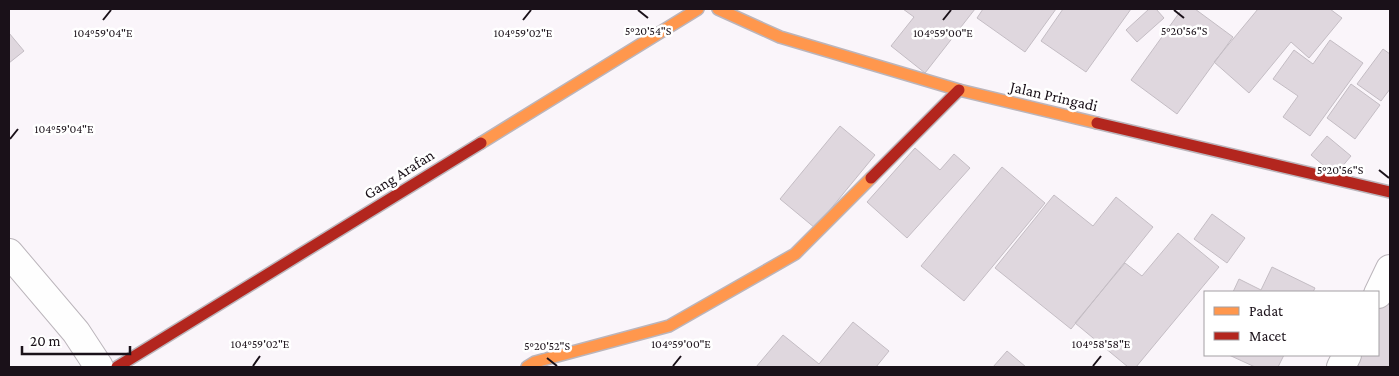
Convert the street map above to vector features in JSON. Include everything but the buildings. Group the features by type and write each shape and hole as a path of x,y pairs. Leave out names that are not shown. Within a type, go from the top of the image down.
{"street":[{"name":"Gang Arafan","path":"117,367 698,9"},
{"name":"Jalan Pringadi","path":"718,9 780,37 959,90 1390,192"},
{"path":"527,367 535,362 604,342 648,333 669,326 795,254 959,90"},
{"path":"9,253 76,332 99,367"},
{"path":"1379,292 1390,269"}],"traffic: slow":[{"path":"481,143 698,9"},
{"path":"718,9 780,37 959,90 1097,123"},
{"path":"527,367 535,362 669,326 795,254 871,178"}],"traffic: jam":[{"path":"871,178 959,90"},
{"path":"1097,123 1390,192"},
{"path":"117,367 481,143"}]}
